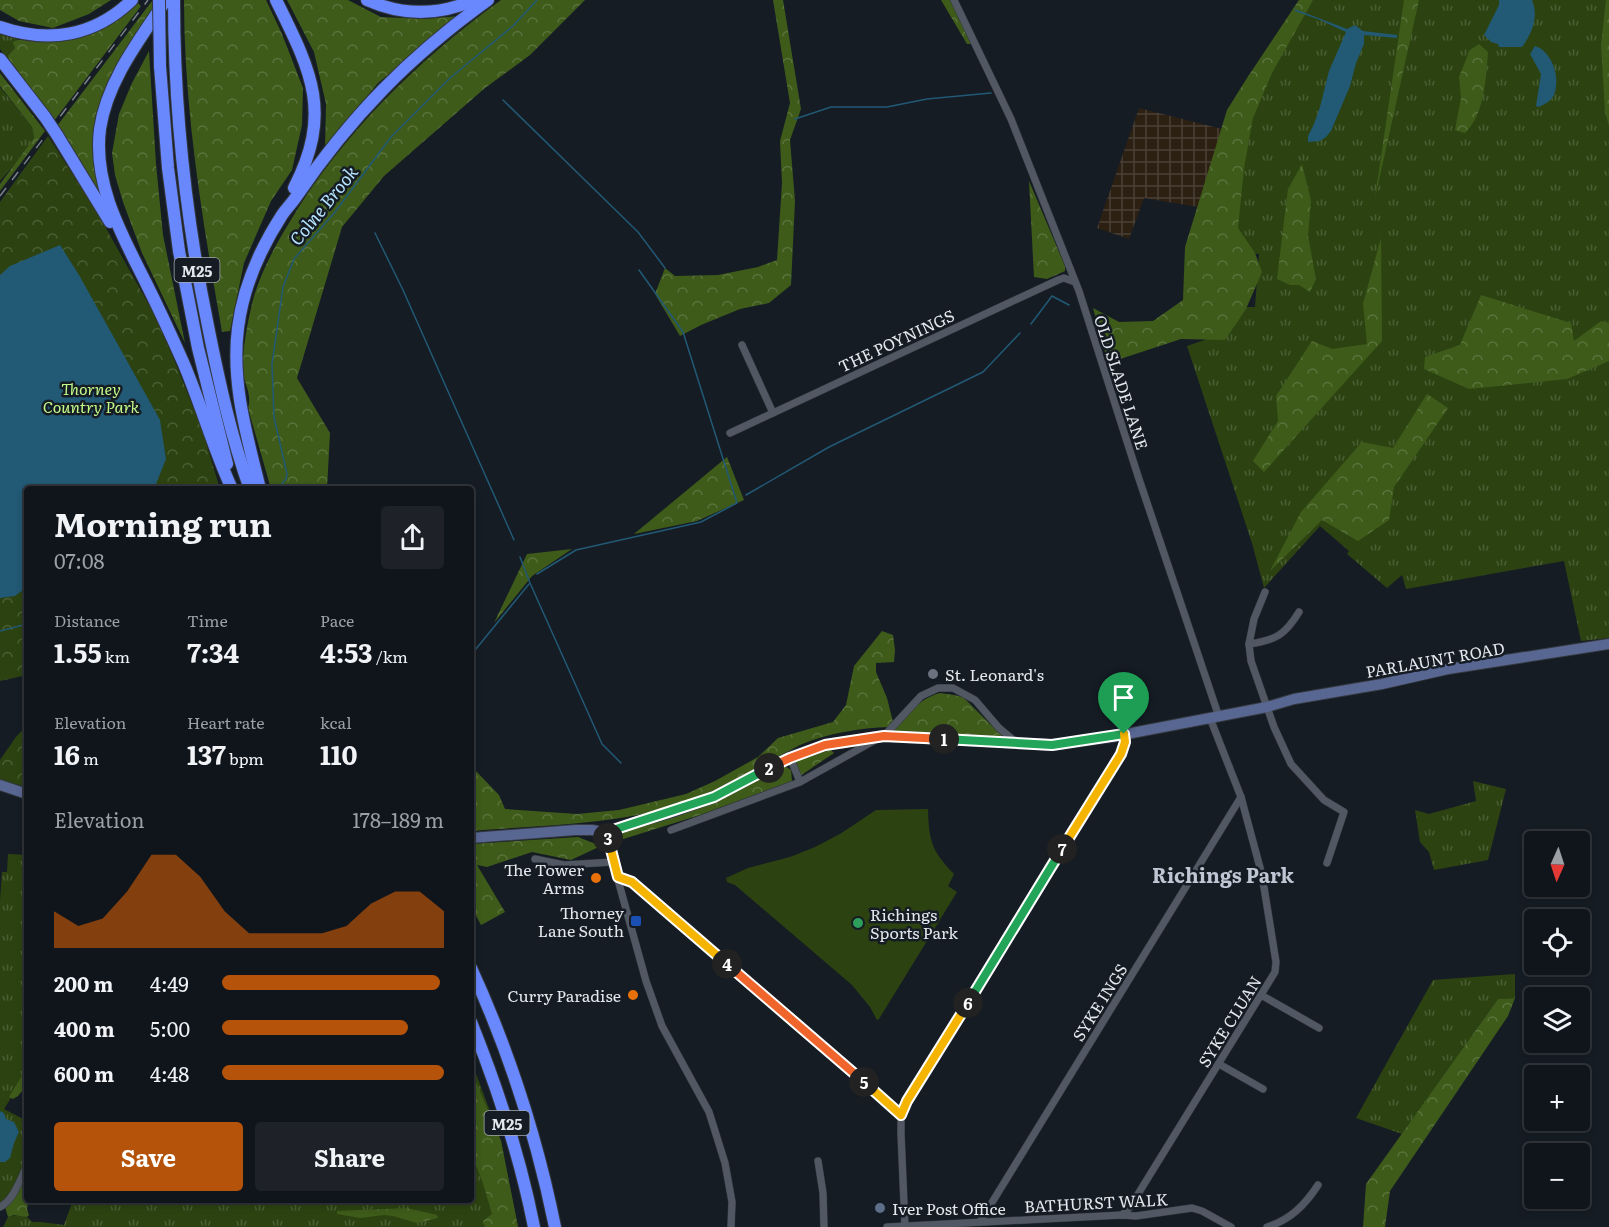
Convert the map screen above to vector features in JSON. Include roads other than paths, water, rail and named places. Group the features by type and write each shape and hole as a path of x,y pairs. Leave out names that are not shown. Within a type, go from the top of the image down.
{"highway":[{"path":"0,27 35,36 74,33 106,21 132,0"},
{"name":"M25","path":"159,0 160,66 170,187 198,348 231,486"},
{"path":"166,0 134,50 107,101 100,127 99,158 102,180 127,248 163,316 181,357 231,486"},
{"name":"M25","path":"174,0 177,94 183,165 198,275 217,370 249,486"},
{"path":"276,0 306,66 313,90 315,110 315,130 310,150 283,214"},
{"path":"367,0 396,10 424,13 451,9 474,0"},
{"path":"259,486 241,410 237,339 241,310 249,280 262,251 283,214 339,137 379,93 441,35 488,0"},
{"path":"0,59 45,117 127,248"},
{"name":"M25","path":"474,975 517,1085 537,1150 555,1227"},
{"name":"M25","path":"474,1030 517,1152 534,1227"}],"street":[{"name":"OLD SLADE LANE","path":"954,0 1011,119 1079,291 1214,718"},
{"name":"THE POYNINGS","path":"730,433 1058,280 1075,282"},
{"path":"742,345 773,412"},
{"path":"1265,592 1254,619 1249,644 1251,661 1274,727 1291,764 1324,800 1344,812 1327,863"},
{"path":"1249,644 1277,636 1289,627 1299,612"},
{"name":"PARLAUNT ROAD","path":"608,833 714,797 790,758 825,745 883,737 1052,745 1214,718 1294,699 1382,684 1448,669 1609,644"},
{"path":"671,830 800,782 883,737 921,696 938,688 953,688 975,700 999,729 1017,743"},
{"name":"SYKE CLUAN","path":"1122,1215 1130,1207 1275,972 1276,962 1262,875 1241,797 1214,718"},
{"path":"905,1227 900,1134 901,1115 907,1101 1121,754 1125,742 1124,734"},
{"path":"790,758 800,782"},
{"path":"0,785 24,793"},
{"name":"SYKE INGS","path":"980,1222 1241,797"},
{"path":"474,838 575,830 608,833 613,862 646,981 662,1026 709,1112 725,1162 732,1202 731,1227"},
{"path":"535,860 564,865 613,862"},
{"path":"618,877 632,882 901,1115"},
{"path":"1261,995 1319,1028"},
{"path":"1219,1064 1263,1089"},
{"path":"818,1161 823,1193 824,1227"},
{"path":"0,1207 12,1195 24,1172"},
{"path":"1267,1227 1293,1215 1311,1197 1318,1185"},
{"name":"BATHURST WALK","path":"887,1227 1136,1216 1192,1208 1231,1227"}],"water":[{"path":"1499,0 1532,0 1535,18 1529,36 1522,47 1499,47 1484,35 1499,5"},
{"path":"1295,9 1347,29 1355,25 1363,31 1397,35 1397,38 1364,35 1364,44 1350,86 1331,131 1320,141 1308,142 1308,136 1320,107 1329,71 1346,32 1295,11"},
{"path":"1535,46 1546,53 1556,73 1556,88 1553,97 1539,107 1536,106 1541,74 1530,54"},
{"path":"60,245 160,420 166,459 155,486 24,486 24,589 15,596 0,598 0,275 10,266"},
{"path":"0,1111 4,1113 6,1119 14,1122 19,1132 10,1158 5,1162 0,1162"}],"waterway":[{"name":"Colne Brook","path":"280,486 287,474 274,417 272,364 283,287 294,259 335,212 391,137 450,78 513,26 537,0"},
{"path":"795,119 831,107 887,107 927,99 991,93"},
{"path":"503,100 638,232 665,268"},
{"path":"375,233 403,290 514,540"},
{"path":"537,574 576,550 701,522 737,503 683,332 639,270"},
{"path":"1031,324 1052,296 1069,305"},
{"path":"746,495 829,447 983,372 1020,333"},
{"path":"520,557 602,744 621,763"},
{"path":"474,651 529,584"},
{"name":"Colne Brook","path":"0,631 24,625"}],"railway":[{"path":"0,196 148,0"}],"place":[{"name":"St. Leonard's","path":"933,674"},
{"name":"The Tower Arms","path":"596,878"},
{"name":"Thorney Lane South","path":"636,921"},
{"name":"Richings Sports Park","path":"858,923"},
{"name":"Curry Paradise","path":"633,995"},
{"name":"Iver Post Office","path":"880,1208"}],"district":[{"name":"Richings Park","path":"1223,874"}],"park label":[{"name":"Thorney Country Park","path":"91,397"}]}
